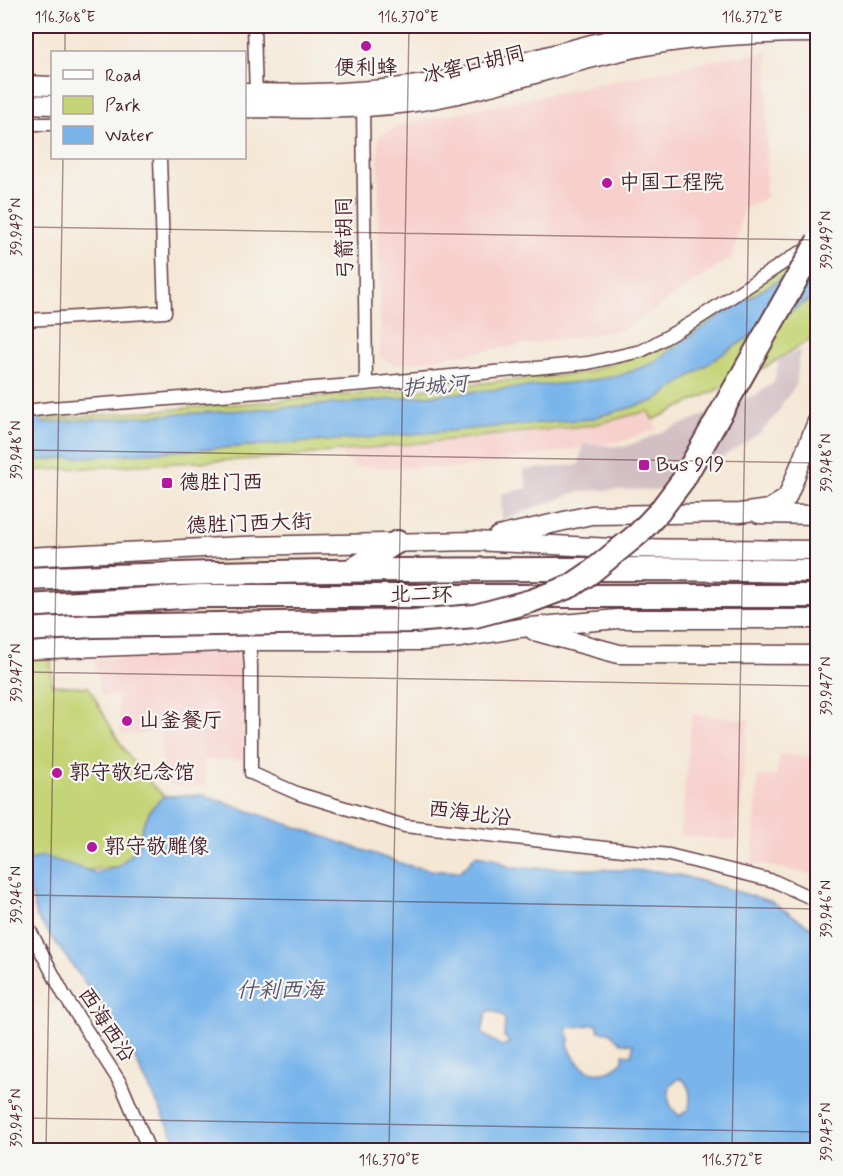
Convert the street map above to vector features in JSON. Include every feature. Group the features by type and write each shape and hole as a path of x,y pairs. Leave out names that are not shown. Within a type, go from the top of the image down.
{"highway":[{"path":"26,630 104,626 413,621 475,616 531,601 571,586 638,534 659,512 683,480 818,243"},
{"path":"349,571 397,542"},
{"name":"北二环","path":"26,579 200,573 631,568 818,571"},
{"name":"北二环","path":"26,606 201,596 818,596"},
{"path":"314,596 365,616"}],"street":[{"path":"250,101 254,26"},
{"name":"冰窖口胡同","path":"250,101 363,100 409,103 469,91 645,34 677,26"},
{"name":"冰窖口胡同","path":"645,34 711,37 765,33 818,33"},
{"path":"26,85 51,86"},
{"name":"弓箭胡同","path":"363,100 366,384"},
{"path":"26,104 51,105"},
{"path":"26,124 51,124"},
{"path":"26,320 165,312 160,159"},
{"path":"26,411 366,384 588,363 641,351 693,322 797,254 818,243"},
{"path":"740,513 768,509 787,498 818,419"},
{"path":"475,541 591,515 740,513 818,515"},
{"path":"475,541 612,548 818,550"},
{"name":"德胜门西大街","path":"26,557 243,546 475,541"},
{"path":"26,620 88,617 365,616 461,638"},
{"path":"26,650 249,641 422,641 461,638 520,628 618,619 818,620"},
{"path":"520,628 619,654 815,654"},
{"name":"西海北沿","path":"249,641 251,773 299,794 405,825 669,855 774,881 818,901"},
{"name":"西海西沿","path":"26,923 64,995 121,1084 149,1150"}],"shaded area":[{"path":"768,53 766,198 743,209 733,256 626,329 395,365 380,357 378,137 399,125 730,57"},
{"path":"800,350 796,385 778,413 760,433 710,465 661,490 595,490 574,493 502,520 501,494 528,488 523,470 579,465 583,444 625,447 757,394 774,382 779,360"},
{"path":"648,411 657,429 622,441 461,468 354,467 338,452 592,425"},
{"path":"229,650 242,658 243,760 204,760 206,786 173,786 164,778 160,730 141,734 121,734 117,697 101,695 94,660"},
{"path":"692,714 749,720 737,841 680,835"},
{"path":"779,754 817,757 817,875 752,863 758,776 776,776"}],"green space":[{"path":"817,250 817,335 769,365 653,420 648,411 592,425 275,458 26,471 26,421 409,390 584,373 660,347 777,272"},
{"path":"51,656 52,685 89,687 131,759 164,796 151,809 143,825 138,847 120,866 26,878 26,658"}],"water":[{"path":"817,256 817,295 727,351 654,401 590,419 354,439 26,461 26,424 349,403 580,382 619,376 653,363 707,324"},
{"name":"什刹西海","path":"203,795 406,865 426,869 461,871 476,855 498,859 511,867 656,871 679,875 770,901 817,931 816,1150 195,1150 176,1141 122,1033 36,916 32,897 26,885 26,861 43,856 96,873 119,866 138,847 143,825 151,809 164,796","holes":["490,1010 505,1019 504,1037 509,1043 501,1046 482,1033 486,1013","597,1024 599,1031 609,1032 621,1043 633,1044 632,1055 623,1054 623,1061 614,1068 606,1071 590,1071 583,1067 572,1053 566,1028","680,1078 689,1088 689,1109 679,1116 669,1102 670,1086"]}],"waterway":[{"path":"26,415 34,446"}],"place":[{"name":"便利蜂","path":"366,46"},
{"name":"中国工程院","path":"607,183"},
{"name":"Bus 919","path":"644,465"},
{"name":"德胜门西","path":"167,483"},
{"name":"山釜餐厅","path":"127,721"},
{"name":"郭守敬纪念馆","path":"57,773"},
{"name":"郭守敬雕像","path":"92,847"}],"water label":[{"name":"护城河","path":"435,387"}]}
